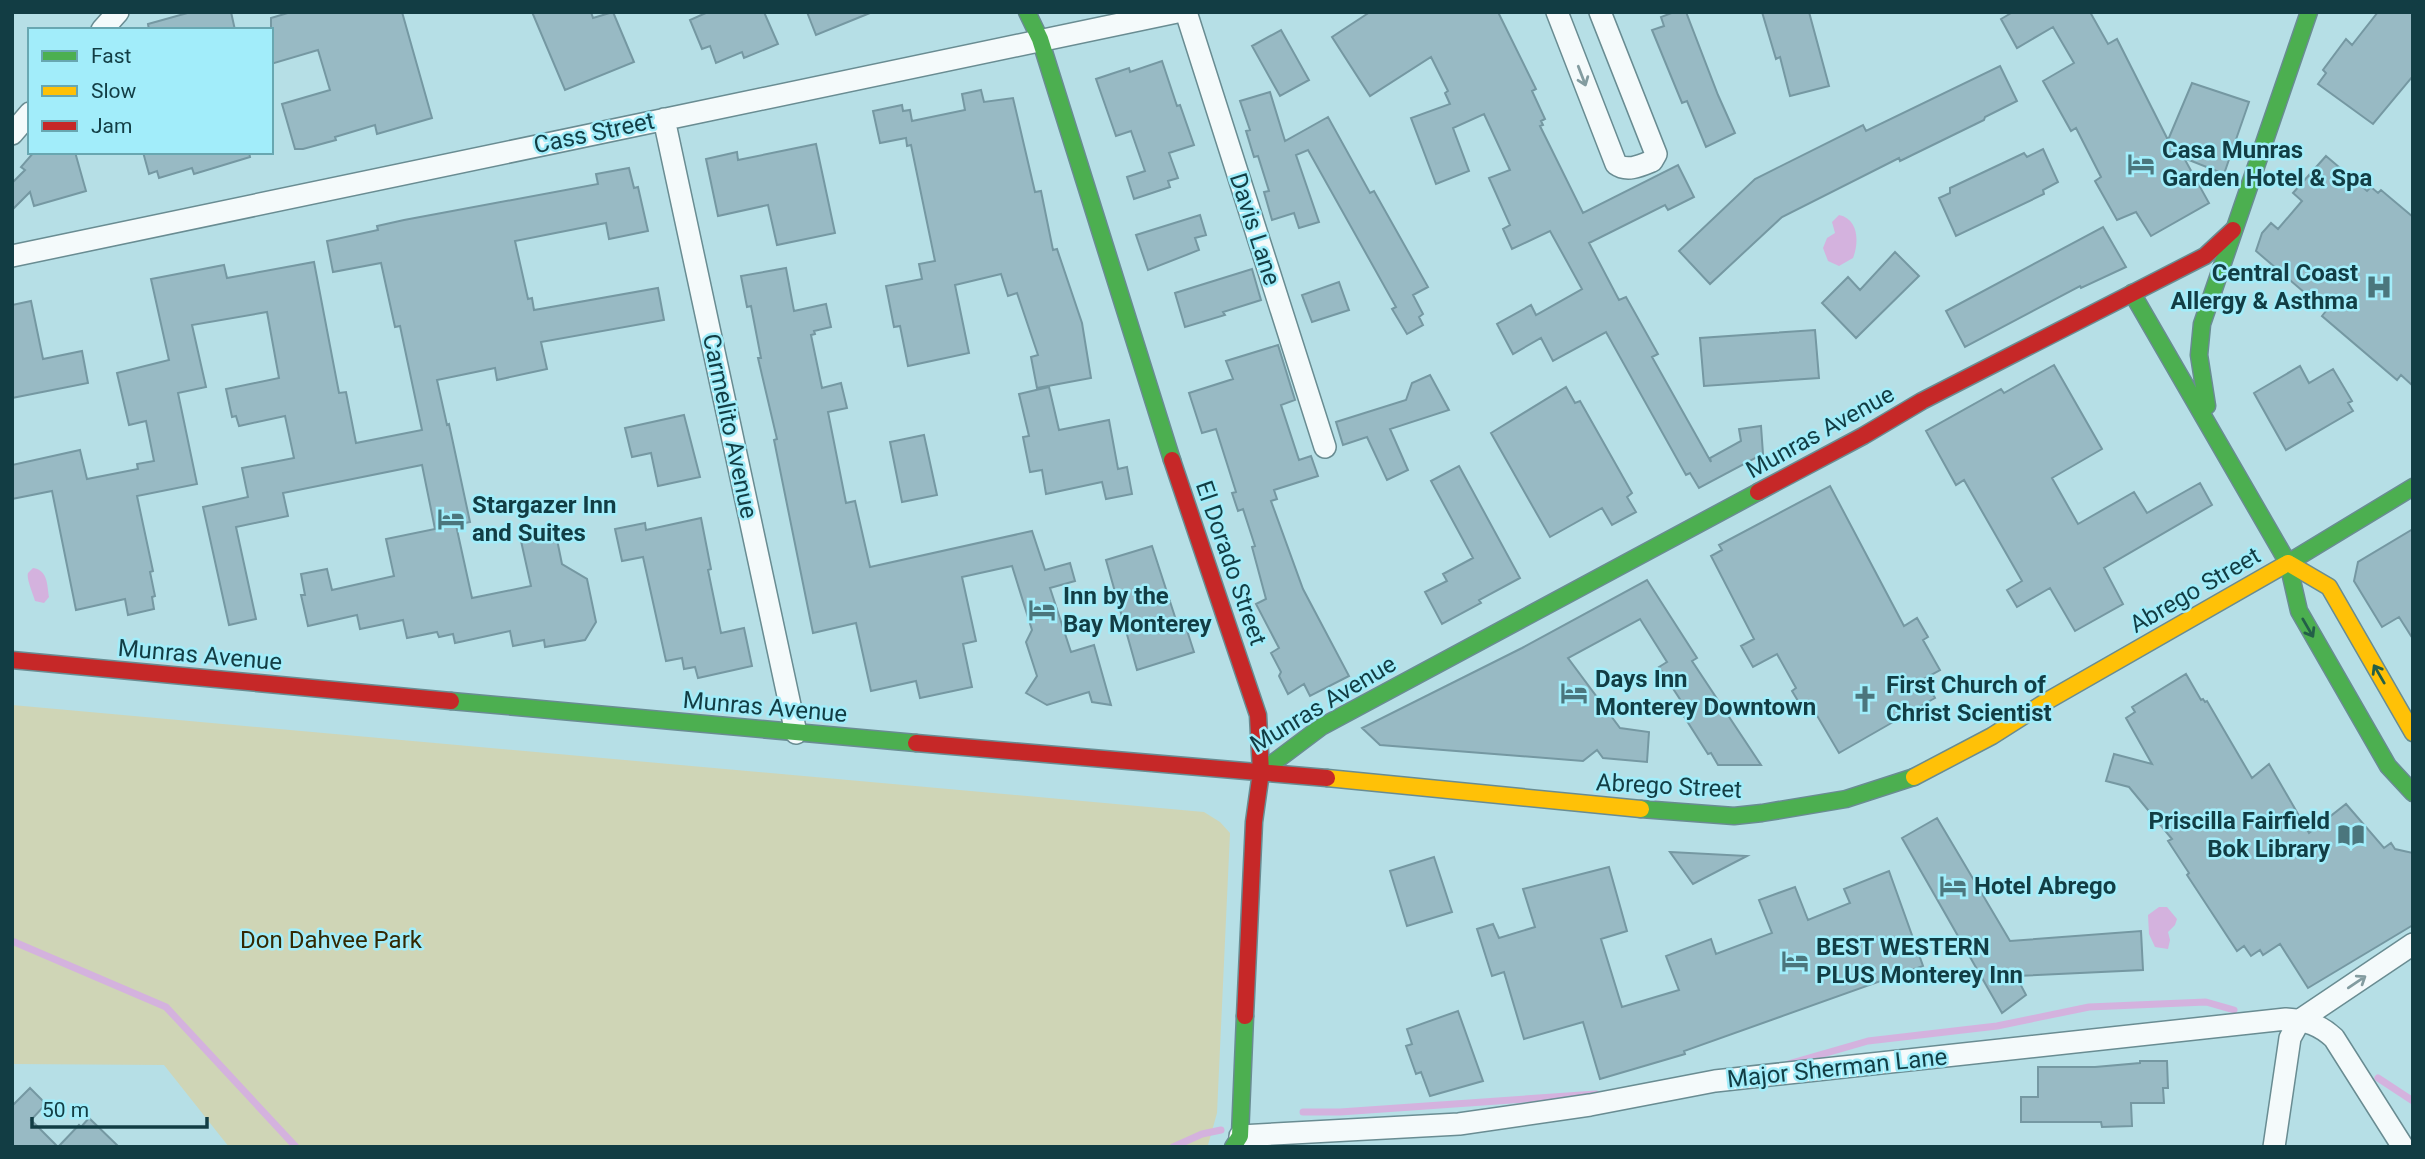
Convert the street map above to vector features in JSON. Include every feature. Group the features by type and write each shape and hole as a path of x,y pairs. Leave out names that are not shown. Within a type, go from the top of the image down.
{"street":[{"path":"105,28 118,12"},
{"name":"El Dorado Street","path":"1027,12 1040,39 1152,400 1258,715 1261,772 1254,822 1236,1141"},
{"name":"Cass Street","path":"12,256 1177,12"},
{"name":"Davis Lane","path":"1185,12 1325,447"},
{"path":"1557,12 1616,164 1622,168 1634,168 1652,161 1656,154 1600,12"},
{"name":"Munras Avenue","path":"12,660 796,733 1261,772 1321,727 1863,436 1922,401 2205,256 2233,230 2309,12"},
{"path":"12,134 28,115"},
{"name":"Carmelito Avenue","path":"664,119 796,733"},
{"path":"2212,430 2199,366 2199,338 2233,230"},
{"path":"2132,293 2288,564 2299,611 2388,766 2413,793"},
{"name":"Abrego Street","path":"1261,772 1685,814 1753,814 1846,799 1917,776 1992,736 2047,701 2288,564 2413,487"},
{"path":"2288,564 2329,587 2413,733"},
{"path":"2274,1147 2290,1038 2300,1020 2413,944"},
{"path":"2300,1020 2326,1031 2342,1048 2403,1147"},
{"name":"Major Sherman Lane","path":"1236,1141 1459,1124 1590,1105 1715,1081 2300,1020"}],"green space":[{"name":"Don Dahvee Park","path":"12,705 1204,812 1220,822 1230,833 1217,1113 1208,1145 229,1147 164,1065 12,1064"}],"shaded area":[{"path":"1839,215 1846,217 1854,226 1856,246 1853,258 1839,266 1828,261 1823,248 1827,238 1835,233 1832,222"},
{"path":"33,568 42,572 46,579 49,597 44,603 35,601 30,586 28,573"},
{"path":"2159,907 2167,907 2177,919 2168,932 2168,949 2155,947 2149,934 2148,915"}],"building":[{"path":"191,12 231,12 235,28 149,28 148,24"},
{"path":"291,12 402,12 432,118 377,134 375,125 335,137 336,140 295,149 282,104 330,90 318,50 273,63 271,18"},
{"path":"532,12 591,12 593,18 613,12 634,62 565,90"},
{"path":"708,12 764,12 778,44 744,58 742,52 716,63 710,46 702,49 690,20"},
{"path":"807,12 870,12 870,13 816,35"},
{"path":"1370,12 1498,12 1536,89 1532,91 1545,119 1540,126 1583,213 1678,165 1694,197 1668,210 1665,205 1589,243 1619,300 1626,297 1658,354 1652,357 1711,462 1710,458 1741,441 1739,429 1761,426 1763,454 1699,488 1690,473 1686,475 1606,332 1553,361 1541,338 1513,354 1497,324 1531,305 1536,315 1582,289 1550,231 1512,249 1503,229 1510,225 1489,178 1510,170 1484,114 1453,128 1469,171 1436,184 1411,118 1450,104 1445,93 1448,91 1431,57 1370,96 1332,37"},
{"path":"1674,12 1686,12 1735,133 1706,147 1687,101 1682,103 1652,30 1664,26 1661,17"},
{"path":"1762,12 1809,12 1829,86 1790,96 1780,57 1776,59"},
{"path":"2013,12 2090,12 2108,44 2117,39 2168,140 2192,83 2249,102 2224,174 2184,158 2209,203 2151,236 2136,212 2117,220 2095,181 2101,177 2076,128 2071,131 2043,81 2074,63 2053,27 2017,48 2001,19"},
{"path":"2378,12 2413,12 2413,76 2373,124 2318,84 2326,73 2323,70 2346,39 2352,45"},
{"path":"1281,30 1309,80 1280,96 1252,46"},
{"path":"1162,61 1194,145 1169,153 1178,178 1168,181 1170,187 1134,199 1127,177 1145,171 1131,131 1116,136 1096,79 1129,68 1130,72"},
{"path":"2000,66 2017,101 1985,117 1984,120 1900,161 1899,158 1782,217 1710,284 1679,251 1755,179 1863,125 1866,131"},
{"path":"981,90 984,102 1013,98 1035,192 1041,191 1053,250 1057,249 1082,323 1091,378 1037,388 1031,357 1038,355 1017,293 1008,296 1001,274 955,285 969,353 908,366 900,326 894,327 886,286 922,279 919,264 935,261 911,145 907,146 906,138 880,143 873,111 902,105 903,111 910,110 912,121 965,110 962,94"},
{"path":"1270,92 1285,141 1328,117 1370,193 1374,191 1428,287 1413,295 1423,314 1419,317 1423,325 1407,334 1392,309 1396,307 1308,150 1296,155 1319,222 1299,228 1294,213 1272,220 1264,192 1269,191 1258,156 1254,157 1246,131 1250,130 1240,101"},
{"path":"816,144 835,233 777,245 768,205 718,216 706,159 737,152 738,160"},
{"path":"2043,149 2058,182 2043,190 2044,194 1956,236 1939,198 1950,193 1950,188 2024,153 2027,157"},
{"path":"32,154 76,154 86,191 34,206 30,192 12,210 12,183 25,170 21,167"},
{"path":"144,154 249,154 250,157 194,174 192,168 159,178 157,171 149,174"},
{"name":"Central Coast Allergy & Asthma","path":"2326,156 2367,191 2371,187 2378,193 2381,190 2413,217 2413,386 2401,375 2397,380 2322,316 2326,311 2256,251 2262,233 2271,223 2278,229 2302,201 2293,193"},
{"path":"629,168 634,188 638,187 648,231 609,239 606,223 515,241 528,299 532,298 534,310 658,288 664,320 541,342 547,369 497,380 495,368 437,380 470,522 456,525 472,598 531,586 519,532 554,525 562,564 587,579 596,622 585,640 545,647 544,640 513,646 510,631 455,643 453,634 439,637 437,632 407,638 403,620 360,629 357,615 308,626 301,595 305,595 301,574 327,569 332,590 394,576 386,539 435,529 422,465 283,493 288,516 236,527 256,619 229,625 203,507 248,497 242,468 294,458 285,416 239,426 236,416 232,417 226,389 279,378 267,312 192,325 206,387 178,393 197,484 137,496 153,571 150,572 155,596 152,597 154,609 128,615 125,599 76,610 52,491 12,499 12,465 80,450 87,479 138,469 137,464 154,461 146,421 129,425 117,373 169,360 151,279 224,265 227,278 314,262 339,393 346,392 356,443 422,430 400,326 395,327 381,263 333,272 327,241 378,230 377,226 404,220 598,184 596,174"},
{"path":"1200,215 1206,235 1195,238 1199,250 1148,270 1136,235"},
{"path":"2103,227 2126,267 2081,288 2080,286 1965,347 1946,311"},
{"path":"1895,252 1919,276 1856,338 1822,303 1848,277 1860,290"},
{"path":"786,268 794,311 826,304 831,327 814,331 815,334 811,335 822,388 841,383 847,408 828,412 846,503 855,501 870,567 1032,531 1045,570 1070,563 1075,581 1050,588 1071,652 1094,645 1111,705 1092,702 1089,692 1047,705 1026,693 1037,676 1026,642 1032,630 1012,566 962,577 976,641 963,644 972,687 920,698 916,681 871,691 856,623 813,633 774,440 777,439 758,358 761,358 751,306 747,307 741,276"},
{"path":"1252,269 1261,300 1185,327 1175,293"},
{"path":"1339,282 1349,310 1312,322 1302,295"},
{"path":"31,301 43,359 82,351 88,383 12,398 12,305"},
{"path":"1815,330 1819,378 1704,386 1700,338"},
{"path":"1278,345 1295,400 1281,405 1299,460 1311,456 1318,476 1274,490 1277,499 1271,501 1303,589 1349,676 1310,696 1304,684 1288,694 1279,676 1281,672 1271,653 1279,648 1256,604 1266,599 1252,547 1255,546 1243,509 1238,511 1232,493 1236,492 1216,429 1202,433 1189,393 1233,379 1226,361"},
{"path":"2054,365 2102,449 2052,478 2078,524 2134,492 2147,513 2200,483 2212,505 2104,568 2123,604 2075,631 2050,588 2017,607 2007,590 2022,581 1964,480 1956,485 1926,431 2001,389 2004,393"},
{"path":"2300,366 2309,383 2333,369 2352,401 2348,403 2353,411 2286,450 2254,393"},
{"path":"1430,375 1449,410 1390,429 1408,470 1387,480 1367,437 1343,445 1336,422 1406,400 1412,383"},
{"path":"1049,387 1059,430 1109,420 1118,469 1127,467 1132,494 1106,499 1102,482 1046,494 1042,470 1030,472 1023,437 1029,436 1019,394"},
{"path":"1566,387 1575,403 1580,401 1632,493 1627,497 1636,512 1612,525 1602,508 1550,537 1491,433"},
{"path":"684,415 700,477 658,486 651,453 632,457 625,428"},
{"path":"924,435 937,495 902,502 890,442"},
{"path":"1459,466 1520,578 1442,624 1425,592 1447,581 1443,574 1473,558 1431,481"},
{"path":"1830,486 1904,626 1917,618 1928,637 1923,640 1940,670 1924,679 1935,698 1839,753 1812,707 1804,711 1792,691 1796,688 1777,654 1753,667 1741,646 1754,639 1711,556 1722,550 1719,545"},
{"path":"701,518 721,633 744,628 752,666 698,678 695,667 684,669 682,658 666,661 643,557 622,561 615,529 645,523 646,530"},
{"path":"2413,529 2413,639 2399,617 2382,627 2354,581 2358,562"},
{"path":"1152,546 1176,620 1183,618 1194,652 1137,670 1106,560"},
{"path":"1647,580 1697,658 1692,661 1761,765 1718,765 1711,753 1708,754 1680,710 1685,707 1659,667 1667,662 1640,619 1568,658 1620,728 1649,732 1647,762 1603,758 1597,750 1583,761 1380,745 1362,728 1522,648"},
{"path":"2186,674 2201,700 2207,701 2252,778 2269,764 2309,833 2346,804 2384,848 2391,843 2395,849 2413,853 2413,925 2308,988 2280,944 2263,955 2260,950 2251,956 2244,946 2237,951 2187,875 2189,873 2168,841 2172,839 2129,787 2106,781 2114,754 2152,764 2126,718 2135,712 2132,707"},
{"name":"Hotel Abrego","path":"1937,818 2010,941 2141,931 2143,970 2016,976 2026,995 2002,1013 1902,838"},
{"path":"1670,852 1747,856 1693,884"},
{"path":"1434,857 1452,912 1407,926 1390,871"},
{"path":"1609,867 1627,931 1601,939 1622,1007 1679,990 1666,956 1711,939 1716,954 1772,933 1759,900 1795,887 1808,920 1850,903 1844,889 1889,871 1923,966 1684,1051 1685,1054 1600,1079 1583,1022 1524,1039 1504,972 1492,976 1477,929 1493,924 1499,938 1535,927 1523,889"},
{"path":"1458,1011 1483,1081 1430,1096 1421,1072 1416,1074 1406,1046 1412,1044 1407,1029"},
{"path":"2140,1061 2167,1061 2168,1088 2163,1088 2164,1103 2131,1103 2132,1126 2102,1127 2101,1122 2021,1122 2021,1097 2038,1097 2038,1067 2095,1067"},
{"path":"30,1088 46,1104 31,1120 58,1147 12,1147 12,1102 14,1104"},
{"path":"89,1118 119,1147 58,1147"}],"waterway":[{"path":"12,941 166,1007 296,1147"},
{"path":"1788,1064 1868,1041 1997,1026 2089,1007 2206,1002 2234,1010"},
{"path":"2378,1078 2413,1101"},
{"path":"1303,1112 1340,1112 1596,1094"},
{"path":"1173,1147 1202,1134 1221,1130"}],"traffic: fast":[{"path":"1027,12 1040,39 1172,460"},
{"path":"2207,406 2199,355 2202,324 2309,12"},
{"path":"2132,293 2288,563 2413,487"},
{"path":"1261,772 1321,727 1758,492"},
{"path":"2288,563 2299,611 2388,766 2413,793"},
{"path":"451,701 916,743"},
{"path":"1641,809 1734,816 1762,813 1846,799 1914,777"},
{"path":"1233,1147 1240,1136 1245,1016"}],"traffic: slow":[{"path":"2288,563 2329,587 2413,733"},
{"path":"1914,777 1992,736 2047,701 2288,563"},
{"path":"1327,778 1641,809"}],"traffic: jam":[{"path":"1758,492 1922,401 2205,256 2233,230"},
{"path":"1172,460 1258,715 1261,772 1254,822 1245,1016"},
{"path":"12,660 451,701"},
{"path":"916,743 1327,778"}],"place":[{"name":"Casa Munras Garden Hotel & Spa","path":"2141,164"},
{"name":"Central Coast Allergy & Asthma","path":"2379,287"},
{"name":"Stargazer Inn and Suites","path":"451,519"},
{"name":"Inn by the Bay Monterey","path":"1042,610"},
{"name":"Days Inn Monterey Downtown","path":"1574,693"},
{"name":"First Church of Christ Scientist","path":"1865,699"},
{"name":"Priscilla Fairfield Bok Library","path":"2351,835"},
{"name":"Hotel Abrego","path":"1953,886"},
{"name":"BEST WESTERN PLUS Monterey Inn","path":"1795,961"}]}
